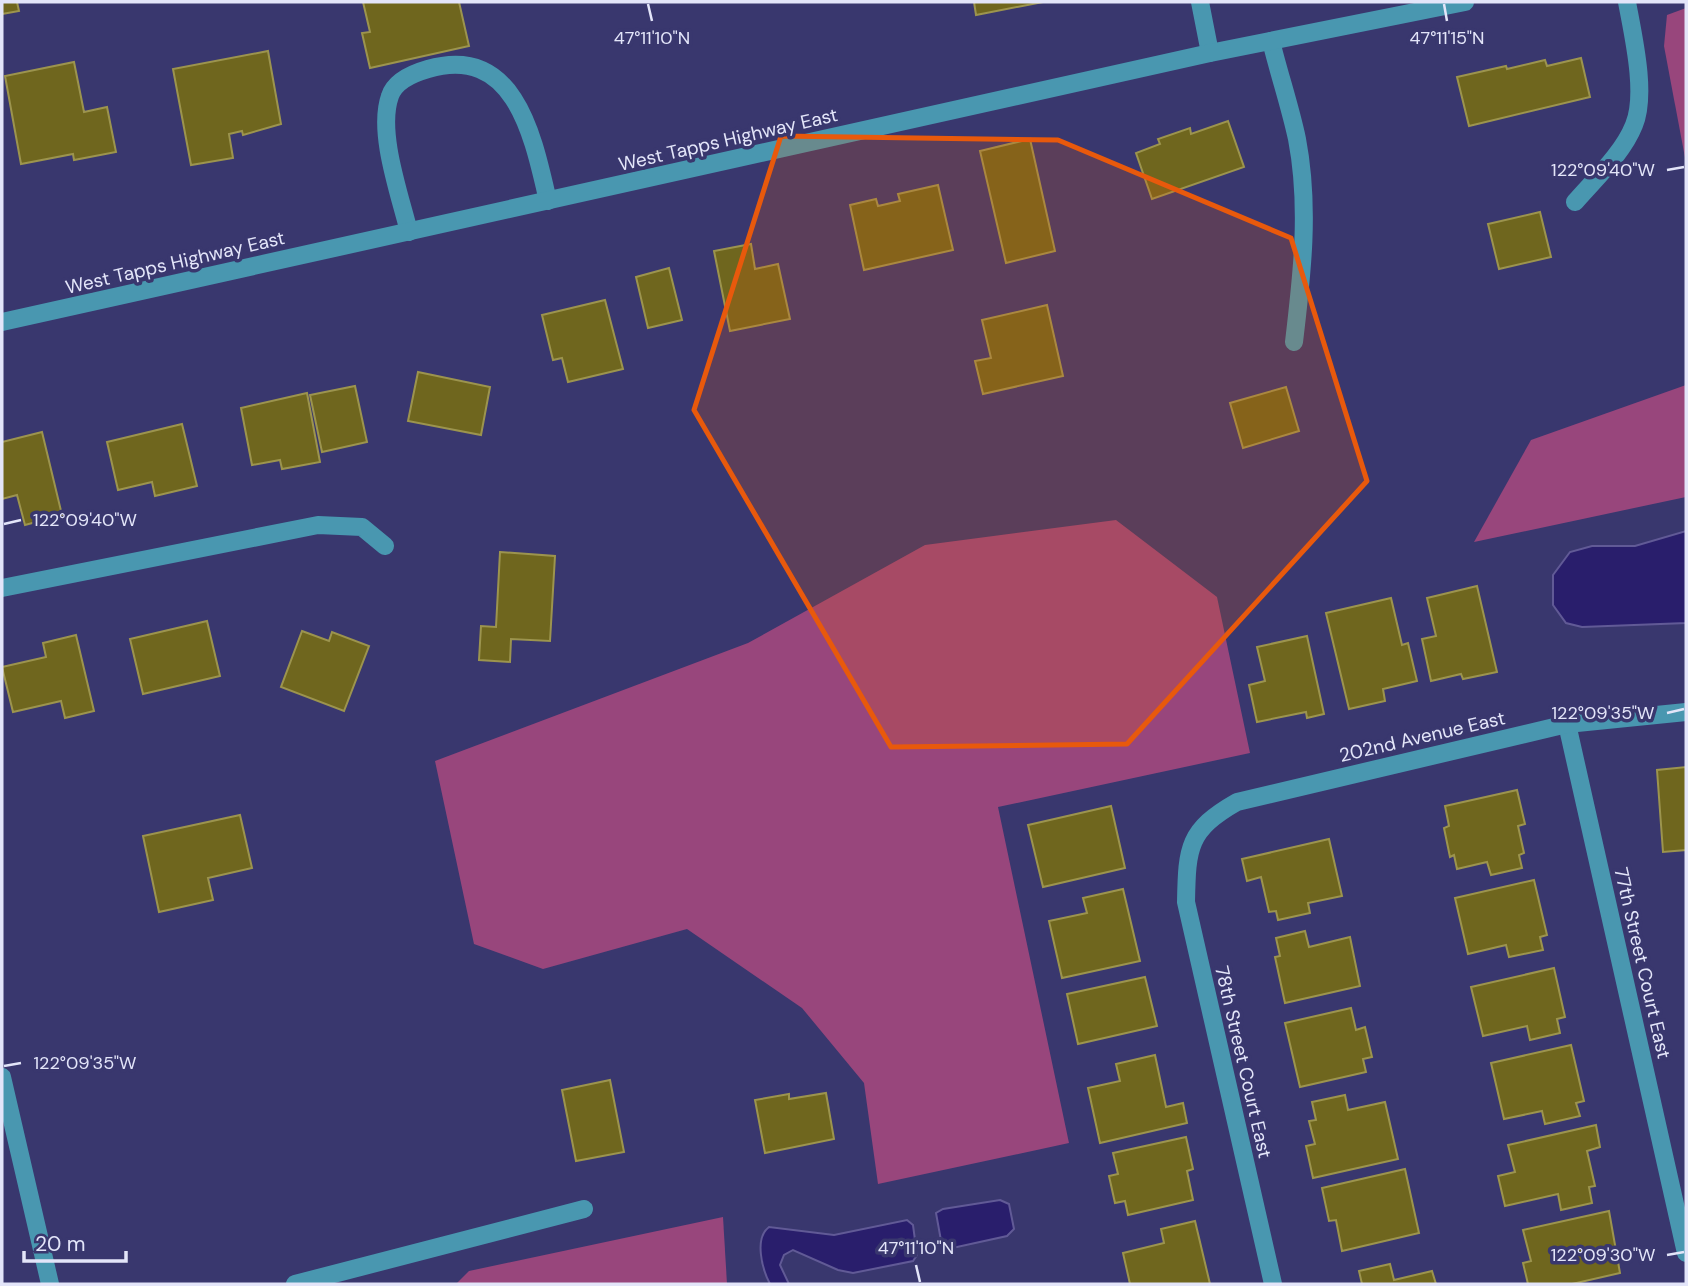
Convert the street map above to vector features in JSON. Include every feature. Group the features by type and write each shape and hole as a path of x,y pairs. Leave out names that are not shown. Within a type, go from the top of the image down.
{"street":[{"path":"1200,2 1210,53"},
{"name":"West Tapps Highway East","path":"2,322 1210,53 1465,2"},
{"path":"1575,202 1615,155 1634,125 1638,87 1627,2"},
{"path":"1271,41 1297,140 1302,180 1305,234 1294,342"},
{"path":"409,232 386,131 390,94 410,74 452,62 489,72 516,101 536,148 548,201"},
{"path":"2,588 318,525 362,527 385,546"},
{"name":"202nd Avenue East","path":"1191,849 1201,825 1237,802 1567,724 1686,712"},
{"name":"77th Street Court East","path":"1567,724 1686,1253"},
{"name":"78th Street Court East","path":"1191,849 1186,902 1273,1284"},
{"path":"2,1077 50,1284"},
{"path":"295,1284 584,1209"}],"highlighted area":[{"path":"781,136 1058,140 1291,238 1367,481 1127,744 891,747 694,410"}],"shaded area":[{"path":"1686,8 1686,163 1664,46 1667,15"},
{"path":"1686,385 1686,497 1474,542 1531,440"},
{"path":"1116,520 1217,597 1250,753 998,807 1069,1143 878,1184 864,1083 802,1008 687,929 543,969 474,944 435,761 748,643 925,545"},
{"path":"1686,531 1686,623 1582,627 1566,623 1553,605 1553,575 1570,552 1592,546 1635,546"},
{"path":"1000,1200 1009,1204 1014,1229 1007,1236 948,1249 942,1246 936,1213 943,1209"},
{"path":"723,1217 727,1284 456,1284 469,1271"},
{"path":"907,1220 913,1225 917,1255 913,1261 853,1273 838,1270 793,1250 784,1255 780,1265 789,1284 770,1284 767,1278 761,1246 764,1232 769,1227 834,1235"}],"building":[{"path":"2,2 17,2 19,11 2,14"},
{"path":"363,2 459,2 469,46 370,68 362,33 370,32"},
{"path":"974,2 1043,2 976,15"},
{"path":"268,51 281,124 243,135 242,131 229,134 233,158 191,165 173,69"},
{"path":"1581,58 1590,97 1469,126 1457,77 1545,60 1547,66"},
{"path":"74,62 84,112 107,107 116,152 74,160 73,154 21,164 5,76"},
{"path":"1228,121 1244,167 1152,199 1136,153 1160,144 1158,139 1190,128 1191,134"},
{"path":"1030,139 1055,251 1006,263 980,151"},
{"path":"938,185 953,250 864,270 850,205 876,199 878,206 900,201 898,194"},
{"path":"1540,212 1551,257 1499,269 1488,224"},
{"path":"751,244 755,269 778,264 790,319 730,331 714,251"},
{"path":"669,268 682,320 648,328 636,277"},
{"path":"605,300 623,369 568,382 562,358 553,360 542,315"},
{"path":"1047,305 1063,376 983,394 975,361 991,358 982,320"},
{"path":"418,372 490,387 481,435 408,421"},
{"path":"355,386 367,442 322,452 310,395"},
{"path":"1286,387 1299,431 1243,448 1230,403"},
{"path":"307,393 320,462 282,469 280,460 252,465 241,408"},
{"path":"182,424 197,486 155,496 152,482 118,490 107,442"},
{"path":"42,432 62,515 25,525 17,495 2,499 2,442"},
{"path":"500,552 555,556 550,641 511,639 510,662 479,660 481,626 496,627"},
{"path":"1477,586 1497,672 1463,679 1461,674 1431,681 1422,639 1436,636 1427,598"},
{"path":"1391,598 1402,645 1408,643 1417,681 1383,689 1385,701 1349,709 1326,613"},
{"path":"207,621 220,676 143,694 130,639"},
{"path":"302,631 329,641 332,632 369,646 344,711 281,687"},
{"path":"76,635 94,711 65,718 61,701 13,712 2,667 46,657 43,643"},
{"path":"1307,636 1324,714 1307,718 1306,712 1257,722 1249,685 1265,681 1257,647"},
{"path":"1686,767 1686,850 1663,852 1657,770"},
{"path":"1517,790 1525,824 1518,826 1524,853 1519,855 1522,868 1491,875 1487,862 1457,869 1454,855 1450,857 1444,828 1449,826 1445,806"},
{"path":"1111,806 1125,868 1043,887 1028,825"},
{"path":"240,815 252,868 208,878 213,900 159,912 143,836"},
{"path":"1329,839 1342,896 1308,903 1310,913 1278,920 1276,911 1269,912 1261,877 1247,881 1242,859"},
{"path":"1534,880 1547,935 1540,937 1543,950 1509,957 1506,945 1468,954 1455,898"},
{"path":"1123,889 1140,961 1062,978 1049,921 1087,913 1083,898"},
{"path":"1305,931 1309,947 1350,937 1360,986 1285,1003 1275,957 1280,956 1276,938"},
{"path":"1554,968 1565,1017 1557,1019 1560,1033 1530,1040 1527,1026 1483,1036 1471,987"},
{"path":"1145,977 1157,1026 1078,1044 1067,994"},
{"path":"1351,1008 1356,1030 1365,1027 1372,1057 1363,1059 1366,1072 1300,1087 1285,1023"},
{"path":"1571,1045 1584,1101 1576,1103 1580,1116 1545,1124 1542,1111 1504,1119 1491,1063"},
{"path":"1155,1055 1166,1107 1183,1103 1187,1123 1100,1143 1088,1088 1120,1081 1116,1064"},
{"path":"610,1080 624,1152 576,1161 562,1090"},
{"path":"826,1093 834,1139 765,1153 755,1100 789,1094 789,1099"},
{"path":"1345,1095 1348,1110 1385,1102 1398,1159 1313,1178 1306,1146 1315,1144 1309,1121 1316,1120 1312,1102"},
{"path":"1596,1125 1600,1147 1587,1151 1595,1186 1589,1187 1592,1203 1561,1210 1558,1194 1505,1206 1498,1176 1515,1172 1508,1145"},
{"path":"1186,1137 1193,1169 1187,1171 1193,1200 1128,1215 1125,1201 1115,1203 1109,1176 1118,1174 1113,1153"},
{"path":"1405,1169 1419,1233 1342,1251 1336,1220 1329,1221 1322,1188"},
{"path":"1609,1211 1620,1273 1572,1284 1528,1284 1523,1263 1531,1261 1523,1230"},
{"path":"1195,1221 1210,1284 1130,1284 1123,1253 1164,1243 1161,1229"},
{"path":"1390,1264 1394,1280 1432,1271 1436,1284 1362,1284 1359,1271"}]}
